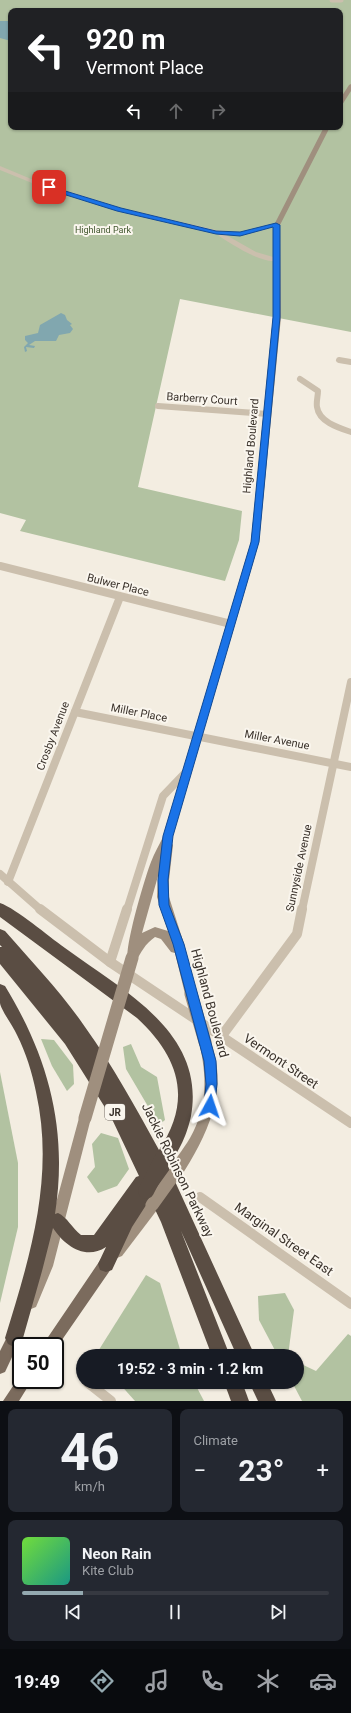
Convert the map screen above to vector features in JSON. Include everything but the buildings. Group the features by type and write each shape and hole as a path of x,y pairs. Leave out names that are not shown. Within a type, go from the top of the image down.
{"highway":[{"path":"0,910 142,1013 162,1032 179,1059 183,1076 184,1107 174,1141 127,1222 106,1264"},
{"name":"Jackie Robinson Parkway","path":"0,935 46,988 80,1031 122,1096 147,1140 165,1177 243,1349"},
{"name":"JR","path":"0,953 70,1039 116,1112 168,1218 218,1349"},
{"path":"0,991 22,1027 37,1062 46,1095 51,1140 50,1186 46,1217 35,1268 14,1337"},
{"path":"58,1221 72,1239 83,1244 99,1242 127,1222"},
{"path":"262,1389 268,1401"}],"main road":[{"path":"343,99 351,86"},
{"name":"Highland Boulevard","path":"14,1337 44,1272 85,1118 133,956 135,938 156,863 168,836 199,736 255,542 277,317 276,225 325,130"},
{"name":"Highland Boulevard","path":"127,1222 190,1152 203,1127 210,1106 212,1072 178,944 163,897 163,880 168,836"},
{"path":"133,956 146,936 153,932 160,932 167,936 172,942 183,966"},
{"path":"55,1337 106,1264"},
{"name":"Highland Boulevard","path":"0,1367 12,1342"},
{"path":"10,1401 19,1389"}],"street":[{"path":"332,0 341,0"},
{"path":"0,168 42,185 119,210 216,232 240,234 276,225"},
{"path":"216,232 241,245 260,258 276,259"},
{"path":"338,360 351,362"},
{"path":"300,379 318,391 317,407 321,415 333,426 351,432"},
{"name":"Barberry Court","path":"158,406 268,414"},
{"name":"Bulwer Place","path":"0,566 231,624"},
{"name":"Crosby Avenue","path":"8,882 120,597"},
{"name":"Sunnyside Avenue","path":"221,1037 297,934 351,682"},
{"name":"Miller Place","path":"75,712 199,736"},
{"name":"Miller Avenue","path":"199,736 351,766"},
{"name":"Highland Boulevard","path":"110,962 163,796 187,771"},
{"path":"0,874 30,902 110,962"},
{"name":"Vermont Street","path":"110,962 351,1123"},
{"name":"Marginal Street East","path":"200,1197 351,1304"},
{"path":"96,1389 111,1401"}],"green space":[{"name":"Highland Park","path":"0,0 351,0 351,332 180,299 138,487 242,511 239,540 225,581 20,531 26,520 0,513"},
{"path":"41,1039 54,1040 73,1065 74,1084 67,1091 52,1066"},
{"path":"131,1044 141,1067 157,1077 165,1120 159,1125 126,1069 123,1047"},
{"path":"0,1072 18,1163 18,1227 0,1303"},
{"path":"101,1133 118,1138 129,1169 117,1186 98,1193 87,1177 95,1167 92,1144"},
{"path":"146,1275 160,1283 180,1349 99,1349"},
{"path":"285,1293 294,1310 289,1349 274,1349 259,1320 258,1296"},
{"path":"348,1334 351,1336 351,1401 302,1401 296,1389 304,1389 304,1365 316,1371"},
{"path":"124,1389 198,1389 204,1401 135,1401"}],"water":[{"path":"0,21 8,21 8,40 0,38"},
{"path":"61,313 65,315 67,320 72,324 70,325 73,329 70,333 59,335 56,341 35,341 29,345 35,346 34,348 26,347 27,351 25,352 24,347 28,343 25,340 25,336 38,333 40,325"}],"route":[{"path":"49,187 119,210 216,232 240,234 276,225 277,317 255,542 199,736 168,836 166,865 162,890 164,905 178,944 210,1061 212,1084 210,1106"}]}
